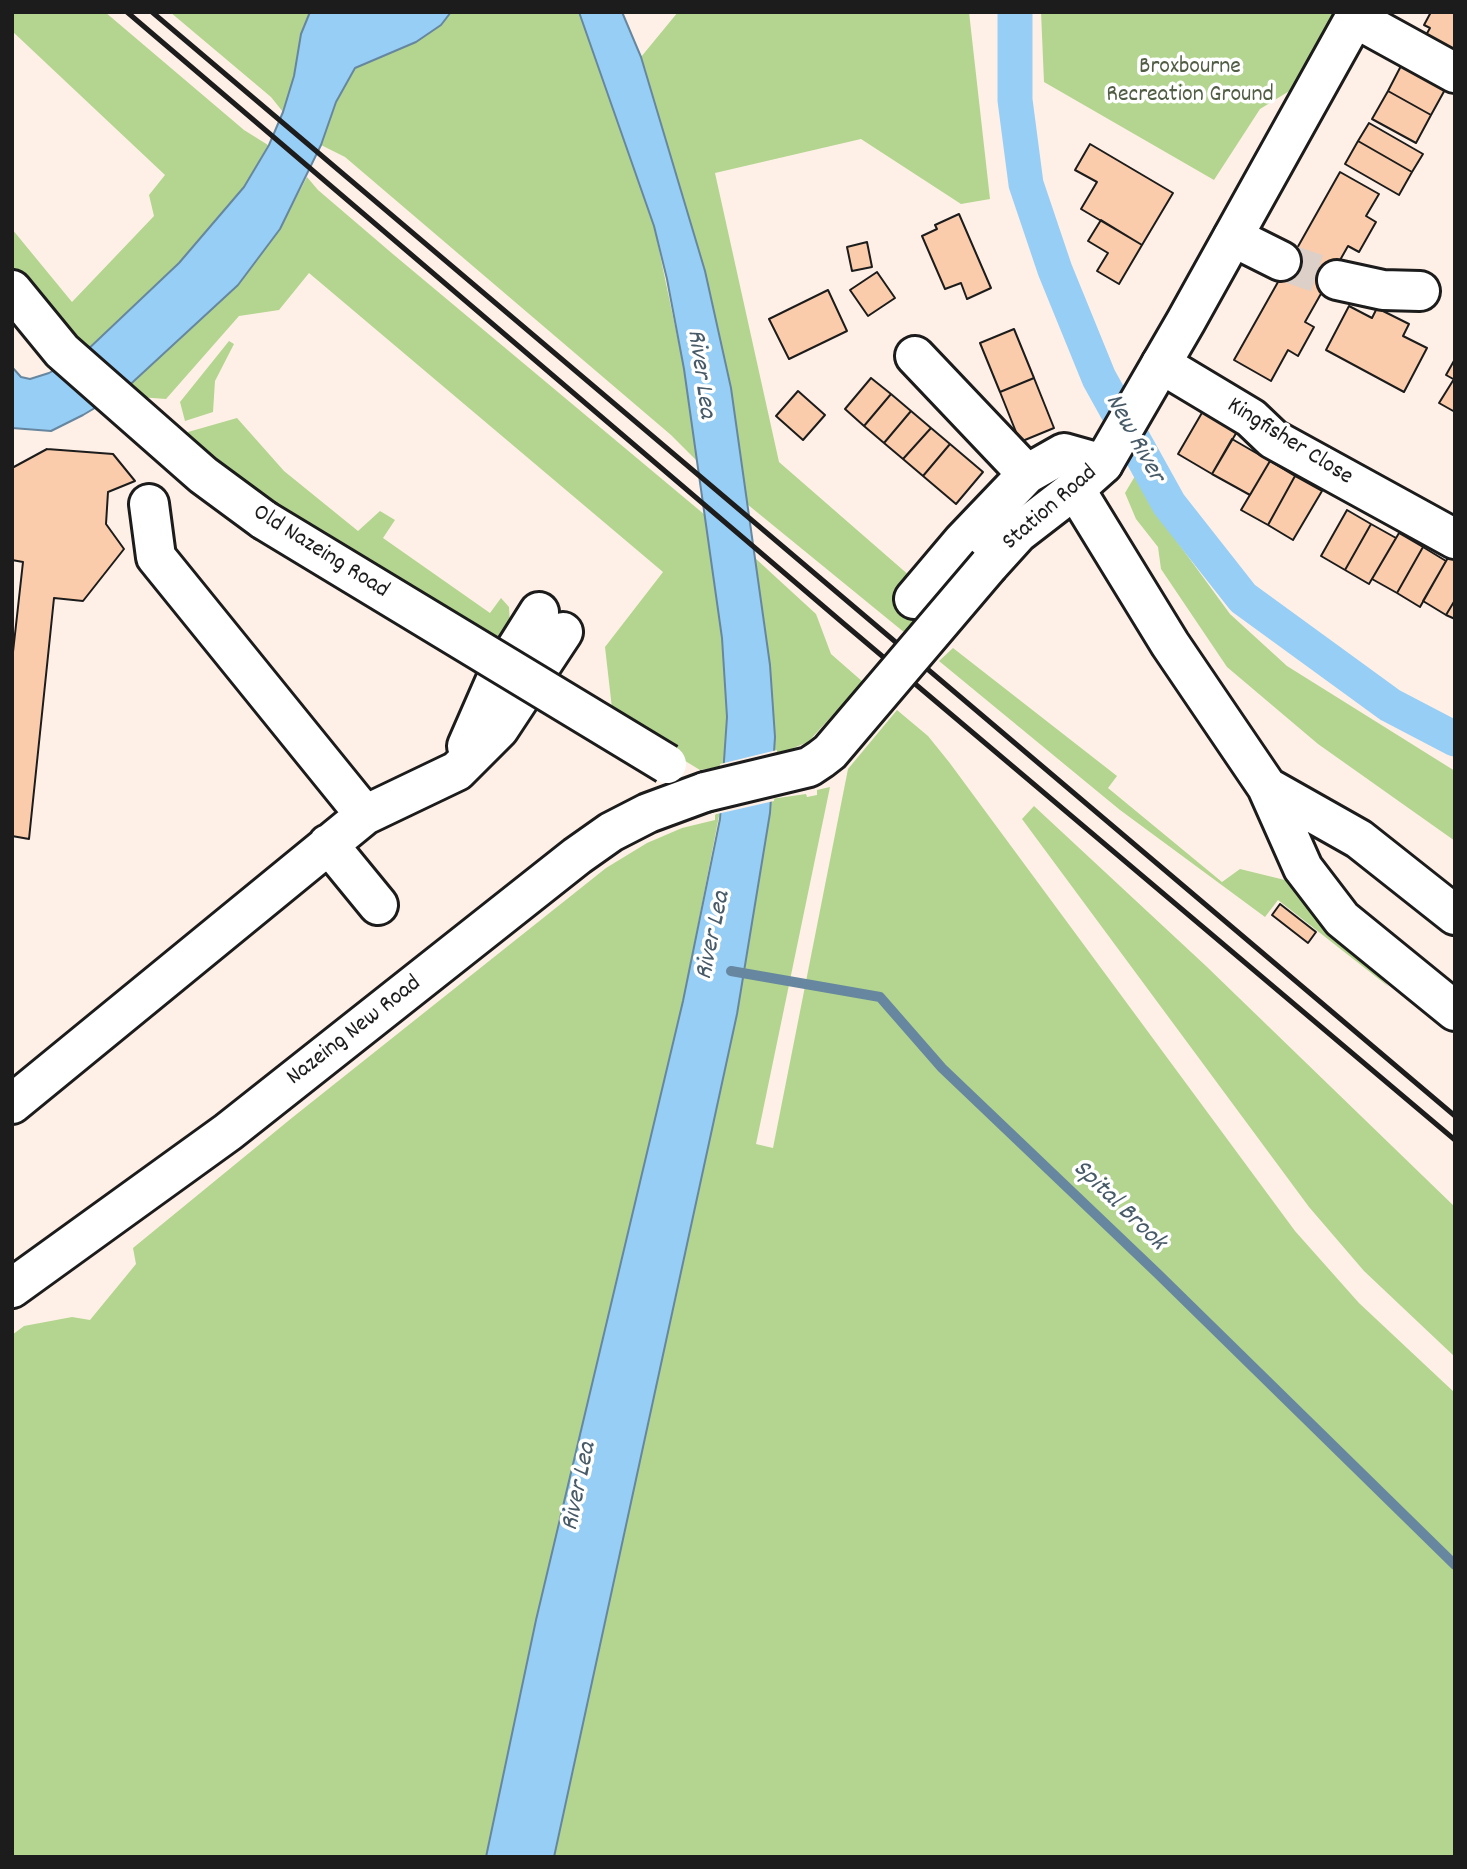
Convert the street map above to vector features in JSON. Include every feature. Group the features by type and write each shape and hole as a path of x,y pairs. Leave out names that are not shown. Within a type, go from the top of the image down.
{"main road":[{"path":"1356,15 1455,73"},
{"name":"Station Road","path":"705,792 809,767 821,760 1018,533 1075,489 1106,458 1356,15"},
{"path":"1233,237 1281,261"},
{"path":"1337,280 1383,290 1420,291"},
{"name":"Old Nazeing Road","path":"12,290 62,351 203,475 264,520 667,764 705,792"},
{"path":"915,356 1027,474"},
{"name":"Kingfisher Close","path":"1161,364 1251,418 1273,439 1455,539"},
{"path":"914,599 963,541 1027,474 1064,453 1106,458"},
{"path":"1075,489 1170,644 1267,787 1303,868 1342,919 1455,1011"},
{"path":"149,504 156,557 365,815"},
{"path":"12,1104 365,815 457,771 495,682 551,622"},
{"path":"1267,787 1359,839 1455,915"},
{"name":"Nazeing New Road","path":"12,1288 275,1096 577,856 611,832 648,813 705,792"},
{"path":"328,844 378,905"}],"green space":[{"path":"12,12 105,12 244,130 268,145 244,187 208,231 179,263 83,354 12,276 12,229 72,302 154,216 149,195 165,175 12,31"},
{"path":"170,12 310,12 301,34 294,76 283,112 271,97"},
{"path":"451,12 579,12 654,226 684,369 697,461 671,435 345,157 321,145 336,102 355,68 416,42 441,25"},
{"path":"678,12 969,12 990,199 961,204 861,139 715,173 779,462 911,577 918,617 905,633 747,504 731,388 705,271 641,57"},
{"name":"Broxbourne Recreation Ground","path":"1041,12 1336,12 1291,90 1260,109 1214,180 1044,82"},
{"path":"307,177 318,190 394,255 705,515 722,638 727,717 724,766 700,770 613,717 605,647 663,572 309,273 279,310 239,316 166,399 139,397 122,392 238,285 280,229"},
{"path":"229,341 234,344 215,381 213,412 185,421 180,402"},
{"path":"237,418 284,471 358,531 380,511 395,520 383,538 490,613 501,598 509,607 510,625 495,646 270,509 192,448 188,432"},
{"path":"1135,476 1173,536 1230,614 1287,666 1455,771 1455,841 1318,744 1227,667 1161,569 1158,547 1136,519 1125,493"},
{"path":"755,558 816,614 831,654 863,682 808,742 774,756 770,665"},
{"path":"953,648 1117,776 1108,788 1222,882 1240,869 1297,883 1329,925 1389,987 1278,900 1265,917 1120,810 939,661"},
{"path":"897,710 928,736 949,762 1295,1231 1359,1303 1455,1393 1455,1857 554,1857 737,1014 771,799 817,795 817,790 830,787 756,1144 773,1148 848,769"},
{"path":"1034,806 1206,966 1455,1207 1455,1357 1364,1271 1309,1207 1022,819"},
{"path":"720,811 683,1001 536,1620 486,1857 12,1857 12,1335 24,1326 72,1317 90,1320 136,1264 133,1248 293,1117 606,868 647,843 682,828 715,820 715,815"}],"water":[{"path":"310,12 451,12 441,25 416,42 355,68 336,102 321,145 280,229 238,285 122,392 51,431 12,428 12,367 21,377 30,379 49,373 83,354 179,263 244,187 269,145 283,112 294,76 301,34"},
{"name":"River Lea","path":"579,12 622,12 641,57 705,271 731,388 770,665 775,737 770,813 737,1014 554,1857 486,1857 536,1620 683,1001 720,819 727,717 722,638 684,369 667,279 654,226"}],"pier":[{"path":"777,750 774,801 717,814 720,764"}],"building":[{"path":"1431,12 1455,12 1455,62 1421,44 1430,28 1424,25"},
{"path":"1403,62 1447,86 1431,115 1388,91"},
{"path":"1388,91 1431,115 1416,143 1372,119"},
{"path":"1369,123 1423,154 1412,172 1358,141"},
{"path":"1358,141 1412,172 1399,195 1345,164"},
{"path":"1090,144 1173,193 1142,245 1081,209 1097,182 1075,170"},
{"path":"1340,172 1379,194 1366,216 1376,222 1359,252 1348,246 1305,322 1314,327 1298,356 1288,350 1271,381 1234,360"},
{"path":"959,214 991,288 967,299 961,283 945,289 922,236 937,229 935,225"},
{"path":"1101,220 1142,245 1119,284 1097,271 1108,253 1088,241"},
{"path":"867,242 872,267 852,271 847,247"},
{"path":"877,272 895,298 868,316 850,290"},
{"path":"828,290 847,331 789,359 769,319"},
{"path":"1349,306 1372,318 1377,308 1409,324 1403,336 1427,348 1404,392 1326,350"},
{"path":"1014,329 1034,378 1000,392 980,343"},
{"path":"1455,359 1455,380 1446,375"},
{"path":"871,378 891,394 864,426 845,409"},
{"path":"1034,378 1054,428 1020,442 1000,392"},
{"path":"1455,380 1455,412 1439,403"},
{"path":"798,391 825,415 803,440 776,416"},
{"path":"891,394 911,411 884,443 864,426"},
{"path":"911,411 931,428 903,459 884,443"},
{"path":"1203,411 1238,430 1212,474 1178,454"},
{"path":"931,428 950,444 923,476 903,459"},
{"path":"1232,439 1270,461 1250,495 1212,474"},
{"path":"950,444 983,472 956,504 923,476"},
{"path":"47,449 113,454 135,481 108,492 106,524 124,549 83,601 54,598 29,839 12,836 12,661 23,562 12,560 12,468"},
{"path":"1270,461 1295,476 1268,525 1241,510"},
{"path":"1295,476 1322,491 1293,540 1268,525"},
{"path":"1347,510 1371,524 1345,570 1321,556"},
{"path":"1371,524 1396,538 1369,584 1345,570"},
{"path":"1399,533 1423,547 1397,593 1372,579"},
{"path":"1423,547 1446,561 1420,607 1397,593"},
{"path":"1449,556 1455,559 1455,600 1446,615 1423,601"},
{"path":"1455,600 1455,619 1446,615"},
{"path":"1280,904 1316,932 1308,943 1272,915"}],"waterway":[{"name":"New River","path":"1015,12 1015,100 1026,184 1055,270 1099,378 1169,504 1243,598 1390,705 1455,739"},
{"name":"Spital Brook","path":"731,971 880,997 942,1068 1157,1273 1455,1565"}],"tunnel":[{"path":"1281,261 1337,280"}],"railway":[{"path":"127,12 843,623 1455,1140"},
{"path":"152,12 1455,1116"}]}
